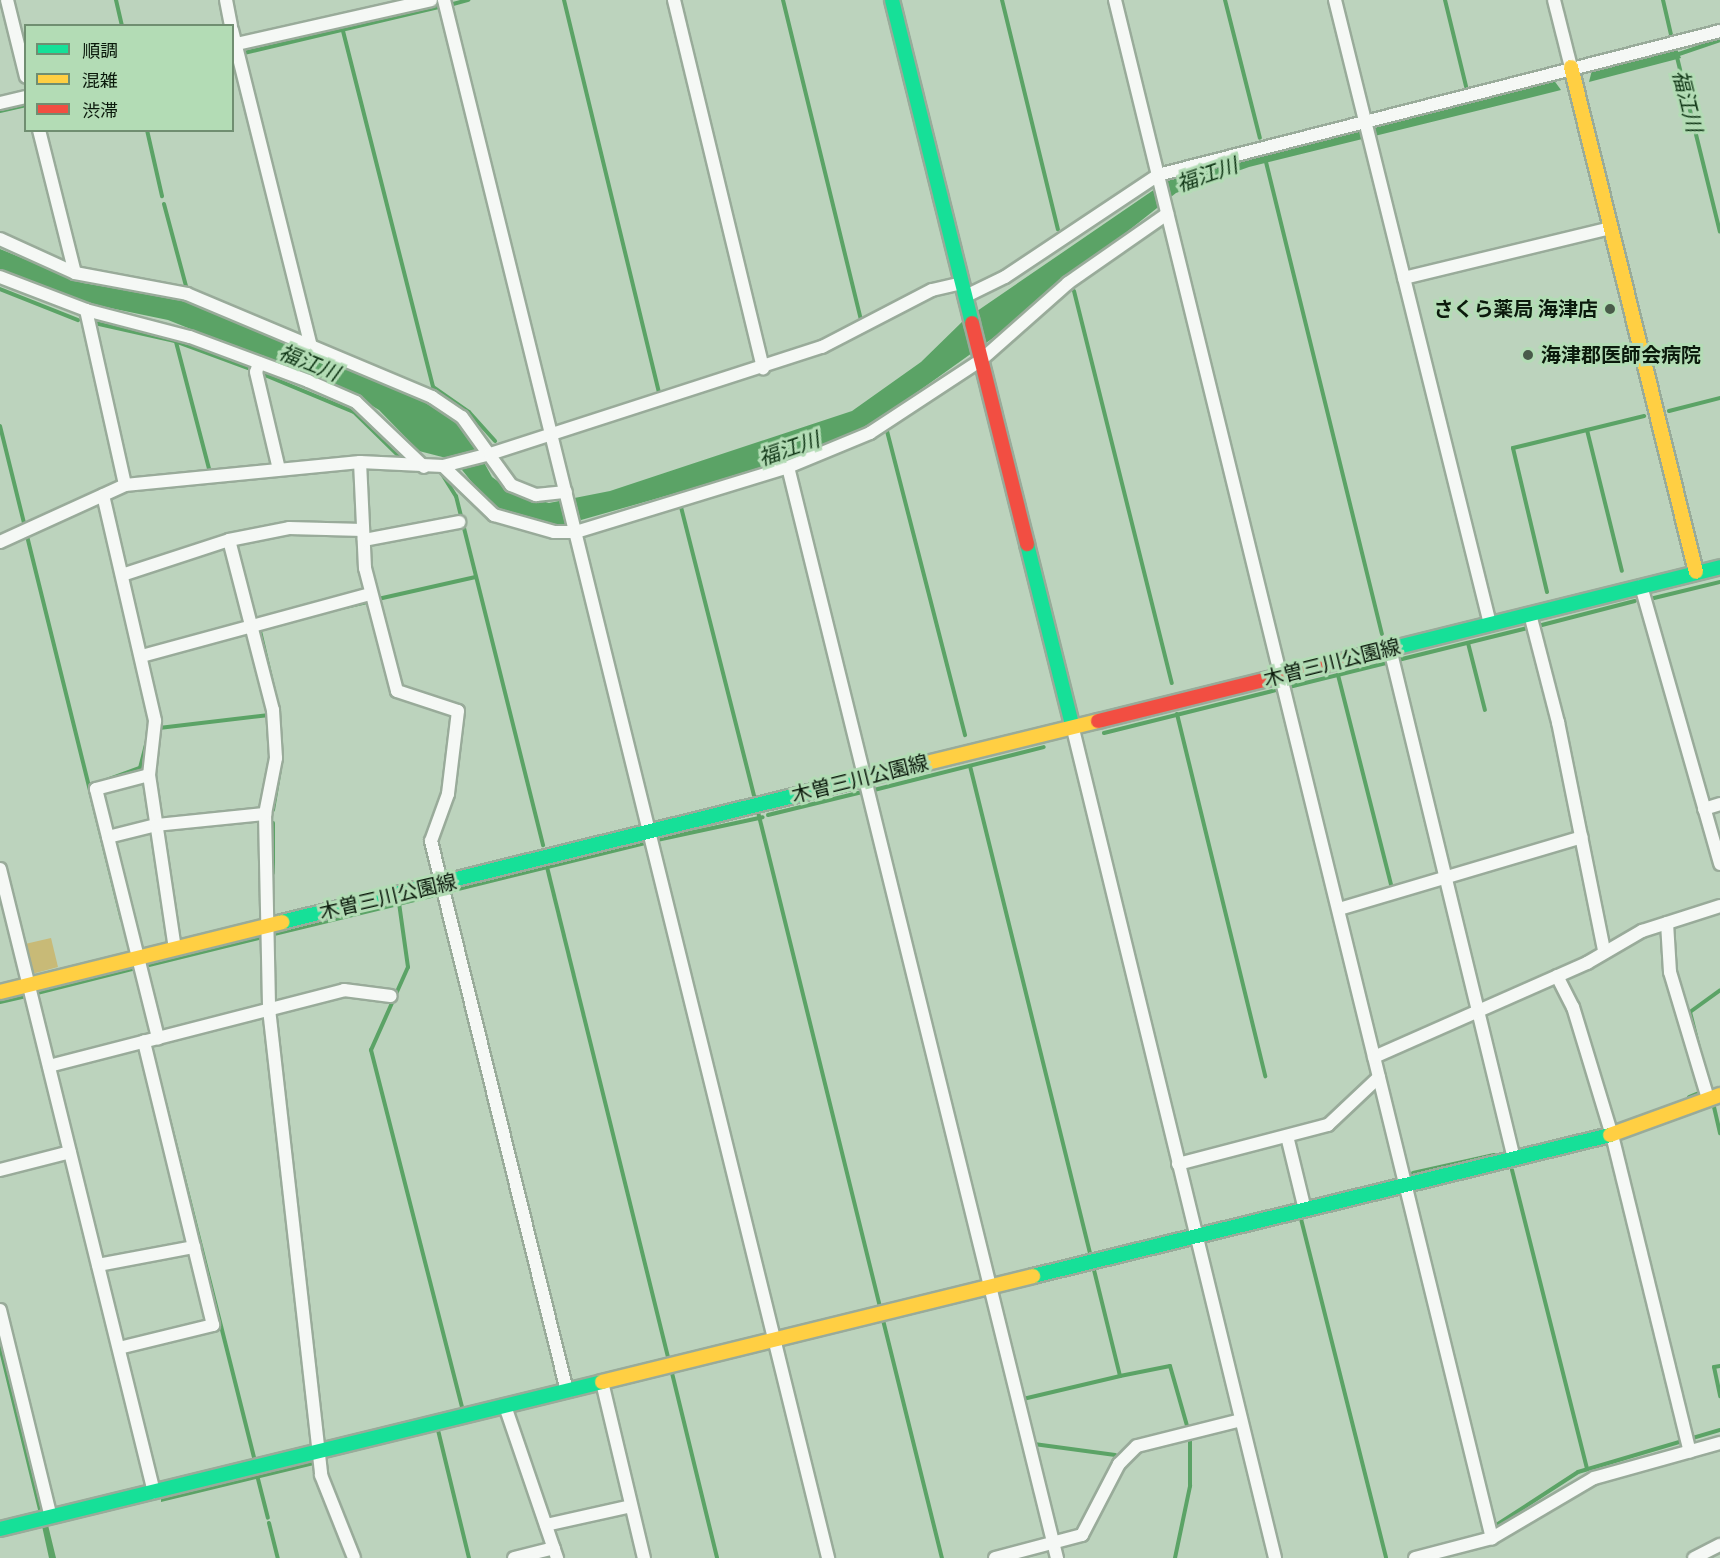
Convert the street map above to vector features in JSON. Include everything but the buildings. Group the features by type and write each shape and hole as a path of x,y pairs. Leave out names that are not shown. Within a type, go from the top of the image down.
{"street":[{"path":"7,0 24,69"},
{"path":"226,0 231,24"},
{"path":"311,346 234,45 431,0"},
{"path":"444,0 828,1558"},
{"path":"674,0 764,368"},
{"path":"892,0 1275,1558"},
{"path":"1115,0 1492,1538"},
{"path":"1335,0 1490,624"},
{"path":"1554,0 1696,572"},
{"path":"0,542 125,485 360,462 424,467 444,465 552,437 764,368 832,342 932,290 964,289 1005,277 1159,178 1365,121 1720,30"},
{"path":"0,103 24,97"},
{"path":"40,132 75,273"},
{"path":"444,465 494,515 537,530 576,530 788,467 870,433 980,358 1068,283 1167,212"},
{"path":"1404,278 1610,228"},
{"path":"0,239 75,273 187,294 432,397 462,417 499,473 523,491 566,495"},
{"path":"0,278 86,310 142,321 259,363 356,402 424,467"},
{"path":"86,310 125,485"},
{"path":"259,363 256,372 279,469"},
{"path":"360,462 370,594 397,691 458,711 448,794 431,841 567,1391"},
{"path":"788,467 1057,1558"},
{"path":"103,495 142,656 155,721 149,775 175,949"},
{"path":"122,575 229,540 288,528 364,535 459,522"},
{"path":"229,540 273,710 276,758 265,814 269,1009 318,1452 331,1506 354,1558"},
{"name":"木曽三川公園線","path":"0,992 649,833 1072,725 1720,567"},
{"path":"1641,586 1720,864"},
{"path":"142,656 253,628 370,594"},
{"path":"1530,614 1582,837 1604,950"},
{"path":"1390,649 1514,1159"},
{"path":"149,775 96,789 158,1038"},
{"path":"1704,809 1720,804"},
{"path":"108,837 156,825 265,814"},
{"path":"1339,909 1448,880 1582,837"},
{"path":"0,869 154,1492"},
{"path":"1374,1057 1557,976 1604,950 1667,923 1720,906"},
{"path":"0,1529 1612,1135 1714,1097 1670,972 1667,923"},
{"path":"1557,976 1573,1007 1612,1135 1688,1444"},
{"path":"49,1066 344,990 391,996"},
{"path":"119,1348 213,1325 144,1041"},
{"path":"1178,1164 1328,1125 1379,1077"},
{"path":"1287,1136 1305,1210"},
{"path":"0,1170 70,1152"},
{"path":"98,1265 194,1247"},
{"path":"0,1310 44,1519"},
{"path":"602,1382 644,1558"},
{"path":"505,1406 555,1553 514,1558"},
{"path":"995,1558 1082,1535 1119,1464 1137,1446 1241,1419"},
{"path":"1415,1558 1492,1538 1594,1478 1688,1444 1720,1443"},
{"path":"546,1525 631,1506"},
{"path":"1694,1558 1720,1545"}],"shaded area":[{"path":"51,938 58,967 32,974 25,944"}],"water":[{"path":"1677,49 1681,58 1589,82 1592,70"},
{"path":"1553,79 1561,90 1249,167 1176,193 993,338 860,433 775,465 567,524 537,524 492,507 454,460 419,451 379,410 351,393 168,320 86,303 0,270 0,249 83,283 182,299 435,404 469,435 492,477 515,494 549,503 610,491 852,411 921,362 964,320 1174,176"},
{"path":"0,1327 56,1558 49,1558 0,1355"},
{"path":"310,1459 314,1465 161,1502 161,1495"}],"waterway":[{"path":"116,0 122,24"},
{"path":"453,4 468,0"},
{"path":"564,0 660,396"},
{"path":"783,0 861,321"},
{"path":"1002,0 1058,229"},
{"path":"1225,0 1260,138"},
{"path":"1445,0 1466,86"},
{"path":"1663,0 1671,36"},
{"path":"244,53 439,7"},
{"path":"343,31 433,387 469,412 495,441"},
{"path":"1676,55 1720,40"},
{"name":"福江川","path":"1675,49 1720,232"},
{"path":"0,111 24,105"},
{"path":"147,132 162,196"},
{"path":"1265,158 1382,634"},
{"path":"164,204 186,286"},
{"path":"0,289 78,320"},
{"path":"1074,291 1172,683"},
{"path":"90,322 175,341 248,368"},
{"path":"176,342 209,469"},
{"path":"260,373 354,412 404,461"},
{"path":"1669,411 1720,398"},
{"path":"1547,592 1513,448 1644,416"},
{"path":"0,426 24,523"},
{"path":"1587,430 1622,571"},
{"path":"887,431 965,735"},
{"path":"442,474 456,496 543,845"},
{"path":"681,507 754,796"},
{"path":"27,536 122,919"},
{"path":"378,599 476,577"},
{"path":"1654,598 1720,582"},
{"path":"1538,626 1635,601"},
{"path":"332,610 368,602"},
{"path":"264,627 260,631 279,712"},
{"path":"1398,660 1527,628"},
{"path":"1468,643 1485,710"},
{"path":"1289,687 1387,663"},
{"path":"1338,675 1392,889"},
{"path":"1104,733 1276,690"},
{"path":"1177,714 1265,1076"},
{"path":"159,728 269,715"},
{"path":"104,781 140,768 150,729"},
{"path":"874,790 1044,747"},
{"path":"970,766 1090,1253"},
{"path":"273,810 280,769"},
{"path":"768,815 862,792"},
{"path":"758,812 880,1307"},
{"path":"657,840 763,817"},
{"path":"273,823 273,873"},
{"path":"450,891 646,843"},
{"path":"547,867 669,1361"},
{"path":"274,934 439,894"},
{"path":"399,903 408,967 371,1050 463,1410"},
{"path":"145,966 259,938"},
{"path":"37,993 132,969"},
{"path":"1702,1060 1690,1012 1720,990"},
{"path":"0,1002 26,996"},
{"path":"1689,1097 1699,1093"},
{"path":"165,1103 255,1460"},
{"path":"1714,1107 1720,1133"},
{"path":"1413,1173 1494,1155"},
{"path":"1512,1170 1587,1469"},
{"path":"1301,1219 1386,1558"},
{"path":"1094,1270 1120,1376 1170,1366 1188,1429"},
{"path":"883,1320 942,1558"},
{"path":"1720,1366 1714,1367 1720,1396"},
{"path":"672,1373 717,1558"},
{"path":"1023,1399 1120,1376"},
{"path":"438,1430 469,1558"},
{"path":"1498,1524 1578,1472 1720,1430"},
{"path":"1175,1558 1190,1486 1190,1437"},
{"path":"1034,1444 1115,1455"},
{"path":"257,1475 268,1518"},
{"path":"269,1523 278,1558"}],"traffic: fast":[{"path":"892,0 972,323"},
{"path":"1027,544 1072,725"},
{"path":"1361,656 1720,567"},
{"path":"282,922 874,776"},
{"path":"1033,1276 1610,1135"},
{"path":"0,1529 602,1382"}],"traffic: slow":[{"path":"1571,67 1696,572"},
{"path":"874,776 1098,721"},
{"path":"0,992 282,922"},
{"path":"1610,1135 1720,1095"},
{"path":"602,1382 1033,1276"}],"traffic: jam":[{"path":"972,323 1027,544"},
{"path":"1098,721 1361,656"}],"place":[{"name":"さくら薬局 海津店","path":"1610,309"},
{"name":"海津郡医師会病院","path":"1528,355"}]}
